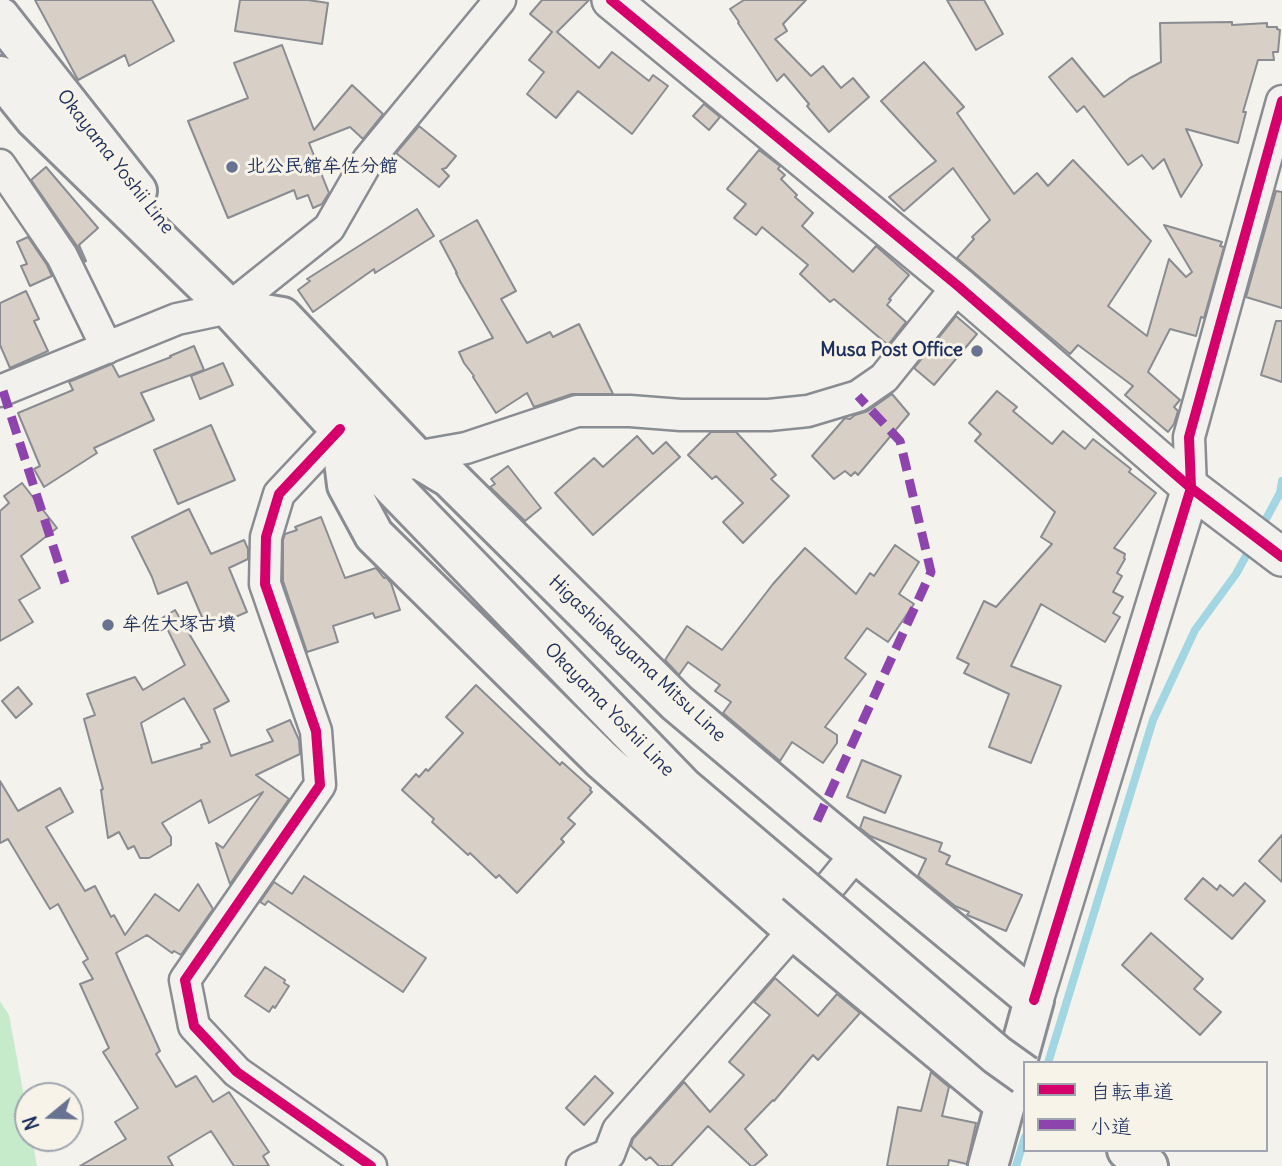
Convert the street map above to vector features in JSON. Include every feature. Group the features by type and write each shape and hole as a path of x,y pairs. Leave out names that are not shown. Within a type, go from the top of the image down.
{"main road":[{"name":"Okayama Yoshii Line","path":"0,17 229,308"},
{"name":"Okayama Yoshii Line","path":"0,76 35,119 229,308 340,429 403,471 683,787 988,1046 1014,1089"},
{"name":"Higashiokayama Mitsu Line","path":"229,308 282,317 403,471 450,478 677,703 1034,1000"},
{"path":"340,429 347,485 374,535 602,760 794,930 1014,1089"},
{"path":"988,1166 1014,1089 1034,1000"},
{"path":"1130,1152 1148,1166"}],"street":[{"path":"0,391 177,319 229,308 330,228 368,160 499,0"},
{"path":"611,0 958,286 1204,498 1279,555"},
{"path":"1034,1000 1204,498 1189,437 1282,101"},
{"path":"0,165 62,256 107,348"},
{"path":"403,471 577,411 769,415 808,411 858,396 884,378 958,286"},
{"path":"340,429 279,494 266,537 265,584 316,731 320,785 186,980 194,1026 237,1072 371,1166"},
{"path":"582,1166 618,1160 618,1129 794,930 857,853"}],"green space":[{"path":"0,1001 9,1015 21,1082 14,1082 14,1152 34,1152 37,1166 0,1166"}],"building":[{"path":"35,0 152,0 174,41 129,66 125,55 78,80"},
{"path":"240,0 308,0 328,3 322,44 235,31"},
{"path":"542,0 589,0 557,32 599,68 612,52 649,81 653,75 668,86 632,134 578,91 556,118 527,94 544,72 529,60 552,32 530,14"},
{"path":"744,0 806,0 783,24 787,31 775,39 811,76 823,66 841,88 853,78 869,97 829,132 784,74 777,81 738,23 730,9"},
{"path":"947,0 984,0 1003,34 976,50"},
{"path":"1232,22 1232,25 1267,23 1267,27 1277,27 1280,30 1278,52 1273,52 1274,60 1258,60 1243,112 1246,112 1238,143 1186,129 1202,165 1181,197 1164,159 1153,169 1142,155 1128,165 1084,106 1077,112 1049,77 1072,58 1104,97 1130,78 1161,62 1160,23"},
{"path":"282,45 314,130 352,85 383,114 363,139 350,127 309,143 329,193 322,204 313,208 308,195 297,199 294,190 228,218 188,121 248,98 234,63"},
{"path":"924,62 964,107 957,113 1014,194 1037,173 1048,186 1073,160 1151,241 1108,306 1147,336 1169,259 1186,277 1192,272 1164,225 1222,242 1220,246 1224,247 1204,318 1201,317 1196,336 1170,329 1148,372 1180,400 1174,407 1178,411 1168,432 1125,395 1133,386 1078,345 1070,354 957,258 974,239 972,237 990,220 953,168 904,211 889,197 936,161 881,101"},
{"path":"704,104 720,117 709,130 693,116"},
{"path":"419,126 456,156 442,169 449,176 439,187 396,153"},
{"path":"759,150 780,166 778,169 785,175 781,179 797,195 795,197 813,213 802,226 853,272 876,246 909,275 887,305 906,322 888,345 834,299 830,302 800,274 808,265 762,227 756,235 734,218 746,204 727,189"},
{"path":"46,167 98,228 79,245 86,261 84,262 77,246 31,180"},
{"path":"1276,191 1282,192 1282,308 1246,297"},
{"path":"417,209 434,236 375,273 374,269 313,312 298,290 310,281 307,279"},
{"path":"477,220 516,291 501,299 527,343 550,332 553,337 579,324 613,394 572,394 534,407 527,393 496,413 459,352 493,338 440,241"},
{"path":"28,237 52,276 30,286 21,266 27,264 17,242"},
{"path":"26,291 39,319 34,321 48,351 10,368 0,345 0,303"},
{"path":"956,316 977,334 934,385 914,368"},
{"path":"1276,321 1282,321 1282,382 1261,375"},
{"path":"194,346 204,370 141,393 154,420 94,448 97,453 44,487 34,469 40,466 18,413 73,390 69,382 112,364 119,377"},
{"path":"223,363 233,385 200,399 191,376"},
{"path":"997,391 1017,407 1013,411 1052,444 1063,431 1085,449 1093,439 1156,493 1114,548 1125,554 1117,573 1122,576 1113,592 1123,597 1113,613 1120,617 1105,642 1041,604 1011,666 1061,686 1031,763 989,747 1009,694 964,673 969,664 957,658 984,601 996,607 1052,544 1041,537 1055,512 975,441 981,434 969,423"},
{"path":"892,394 909,414 858,475 855,472 851,476 845,471 834,479 812,456 845,418 850,419 868,411"},
{"path":"211,425 235,480 178,504 154,450"},
{"path":"711,432 736,432 776,475 771,479 789,496 743,543 723,522 743,503 716,476 712,479 688,455"},
{"path":"637,436 653,454 666,442 680,457 593,535 555,493 594,458 603,467"},
{"path":"508,466 541,508 525,521 490,487 495,484 491,479"},
{"path":"22,483 57,528 21,556 40,588 19,600 33,622 0,641 0,511 9,503 4,496"},
{"path":"189,509 211,554 244,540 248,549 248,559 229,568 247,612 207,629 187,582 158,594 132,537"},
{"path":"321,517 345,578 376,568 391,583 400,610 375,618 373,613 333,626 338,642 307,652 283,581 283,540 285,534 297,530 295,527"},
{"path":"895,545 919,562 899,594 914,604 888,642 867,628 845,658 866,674 825,727 837,735 837,743 823,763 792,742 780,761 723,713 731,702 715,691 720,685 688,662 679,675 665,660 687,626 722,650 805,548 856,594 870,573 874,576"},
{"path":"175,610 229,701 214,709 231,756 273,741 267,730 290,720 299,740 300,754 256,775 289,799 230,884 216,843 223,848 263,792 209,823 201,800 162,823 171,837 171,845 149,858 140,858 134,846 128,849 119,832 108,838 103,789 84,719 95,715 87,694 135,677 143,690 185,665 162,618","holes":["184,698 210,742 201,745 202,748 152,763 141,723"]},
{"path":"476,685 560,765 562,762 591,788 592,792 568,818 575,824 561,839 564,842 517,893 499,875 496,878 470,853 468,855 402,790 416,774 419,777 426,769 428,771 463,733 446,717"},
{"path":"18,687 32,704 16,718 2,701"},
{"path":"862,760 901,776 885,813 847,797"},
{"path":"0,781 18,811 60,788 73,812 46,827 85,891 95,886 111,917 114,915 125,935 155,894 179,911 198,884 213,909 181,955 174,951 172,953 147,935 116,953 160,1051 156,1054 176,1087 196,1076 213,1102 229,1092 269,1152 263,1156 269,1166 234,1166 211,1131 168,1157 173,1166 80,1166 126,1139 115,1122 138,1108 103,1052 109,1048 80,984 93,979 83,962 88,959 58,904 50,909 8,839 0,843"},
{"path":"864,817 942,843 939,851 950,856 946,864 1022,895 1006,931 967,915 969,912 955,906 918,876 926,859 870,836 860,828"},
{"path":"1282,835 1282,882 1259,861"},
{"path":"304,876 426,958 403,992 268,901 265,905 260,902 274,882 292,894"},
{"path":"1203,878 1217,890 1220,885 1233,896 1245,883 1265,901 1232,939 1185,899"},
{"path":"1151,933 1203,979 1194,989 1221,1012 1200,1035 1122,965"},
{"path":"265,967 285,980 284,983 289,986 275,1008 273,1006 269,1012 245,996"},
{"path":"775,978 818,1016 837,994 860,1013 818,1060 813,1055 774,1101 745,1129 767,1155 751,1166 708,1126 671,1166 659,1166 650,1157 646,1160 631,1146 633,1139 684,1082 710,1112 744,1075 729,1062 770,1015 754,1002"},
{"path":"931,1072 949,1087 942,1116 976,1123 967,1164 949,1160 948,1166 887,1166 898,1107 921,1111"},
{"path":"595,1076 613,1093 584,1125 566,1108"}],"waterway":[{"path":"1260,530 1280,493 1282,481"},
{"path":"1049,1061 1153,720 1195,630 1236,574 1252,545"},
{"path":"1016,1166 1023,1143"}],"marked path":[{"path":"3,391 65,583"},
{"path":"817,821 931,572 900,441 858,396"}],"cycle path":[{"path":"611,0 958,286 1191,488 1282,557"},
{"path":"1034,1000 1191,488 1189,437 1282,101"},
{"path":"340,429 279,494 266,537 265,584 316,731 320,785 185,980 194,1026 237,1072 371,1166"}],"place":[{"name":"北公民館牟佐分館","path":"232,167"},
{"name":"Musa Post Office","path":"977,351"},
{"name":"牟佐大塚古墳","path":"108,625"}]}
